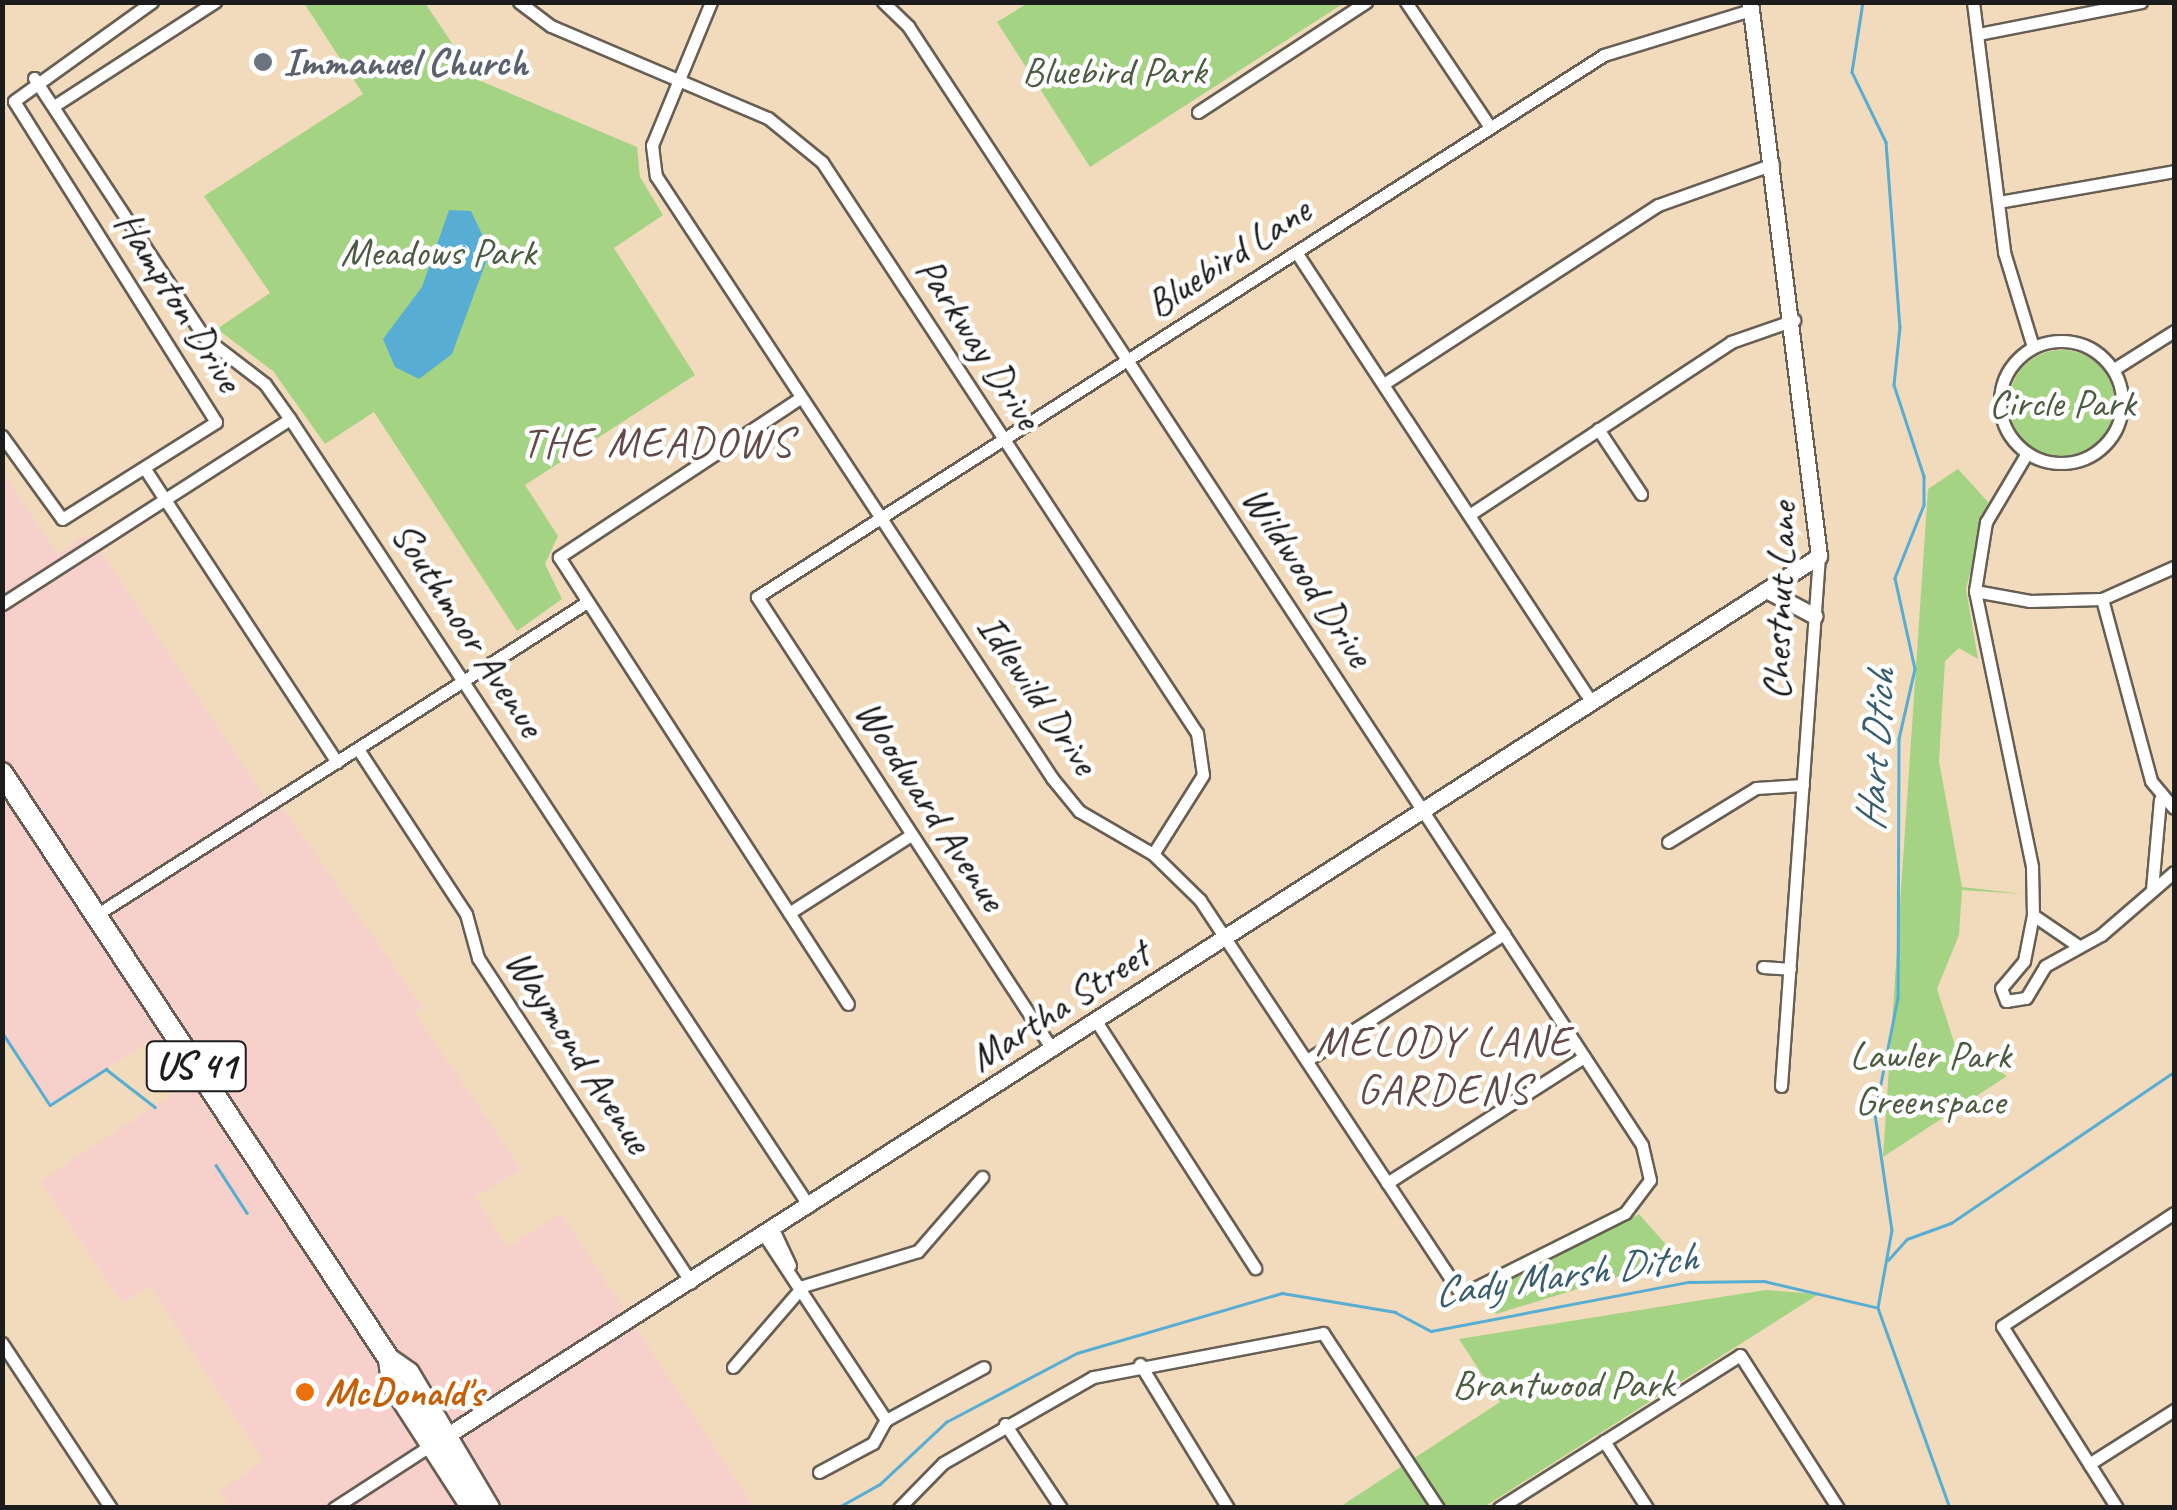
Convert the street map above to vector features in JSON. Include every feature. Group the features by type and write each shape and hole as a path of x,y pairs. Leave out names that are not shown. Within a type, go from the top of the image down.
{"highway":[{"name":"US 41","path":"2,773 389,1359 392,1384 441,1440 489,1508"},
{"name":"US 41","path":"441,1440 472,1508"}],"street":[{"path":"152,2 34,78 54,106 215,2"},
{"name":"Parkway Drive","path":"519,2 551,26 679,80 807,146 1004,440 1206,755 1152,854"},
{"path":"679,80 711,2"},
{"name":"Wildwood Drive","path":"883,2 1127,360 1642,1145 1650,1180 1643,1198 1461,1295"},
{"path":"1198,112 1366,2"},
{"path":"1406,2 1490,127"},
{"path":"1973,2 1999,202 2033,346"},
{"path":"1978,34 2141,2"},
{"name":"Bluebird Lane","path":"757,596 1604,54 1750,6"},
{"name":"Chestnut Lane","path":"1750,6 1794,320 1818,556 1781,1086"},
{"name":"Hampton Drive","path":"2,436 62,519 208,433 214,410 17,109 18,91 34,78"},
{"name":"Idlewild Drive","path":"679,80 650,160 800,398 1052,778 1100,828 1152,854 1226,936 1461,1295"},
{"name":"Southmoor Avenue","path":"54,106 204,337 265,384 290,419 809,1206"},
{"path":"1385,383 1658,205 1773,164"},
{"path":"1999,202 2174,171"},
{"path":"1296,252 1592,703"},
{"path":"1469,515 1731,342 1794,320"},
{"path":"2114,369 2174,331"},
{"path":"2078,342 2114,369 2121,417 2104,446 2075,462 2027,453 1999,404 2008,370 2033,346 2078,342"},
{"path":"800,398 560,557 584,604 848,1004"},
{"path":"2,604 290,419"},
{"path":"1598,429 1641,494"},
{"path":"2027,453 1986,522 1975,590 2026,825 2033,915 2024,960 2001,988 2006,1001 2026,998 2045,966 2174,872"},
{"path":"147,472 337,762"},
{"name":"Martha Street","path":"334,1508 1818,556"},
{"path":"1975,590 2030,601 2102,599 2174,567"},
{"path":"1766,590 1814,616"},
{"name":"Woodward Avenue","path":"757,596 1052,1049"},
{"path":"2102,599 2160,798 2152,890"},
{"path":"96,915 584,604"},
{"name":"Waymond Avenue","path":"358,749 466,914 478,958 691,1282"},
{"path":"1668,842 1756,788 1803,784"},
{"path":"2160,798 2174,808"},
{"path":"789,913 911,836"},
{"path":"2033,915 2077,945"},
{"path":"1307,1060 1504,934"},
{"path":"1763,967 1790,968"},
{"path":"1096,1021 1255,1268"},
{"path":"1387,1183 1584,1057"},
{"path":"733,1367 803,1286 918,1251 982,1177"},
{"path":"2117,1508 2002,1326 2174,1214"},
{"path":"768,1232 886,1420"},
{"path":"898,1508 943,1463 1093,1377 1140,1364 1323,1333 1438,1508"},
{"path":"2,1343 111,1508"},
{"path":"1499,1508 1740,1355 1838,1508"},
{"path":"1140,1364 1228,1508"},
{"path":"819,1472 865,1449 886,1420 984,1367"},
{"path":"2090,1464 2174,1410"},
{"path":"1006,1424 1061,1508"},
{"path":"1604,1440 1647,1508"}],"shaded area":[{"path":"2,471 58,554 86,535 101,552 274,812 283,808 423,1008 414,1012 521,1169 475,1197 507,1248 561,1214 754,1507 230,1507 220,1491 264,1461 150,1286 122,1303 41,1181 190,1083 154,1038 50,1105 3,1031"}],"green space":[{"name":"Meadows Park","path":"304,3 425,3 476,79 637,147 640,177 663,215 614,248 695,375 525,485 558,536 545,564 562,599 517,631 374,412 325,444 273,371 217,329 270,293 204,196 363,94"},
{"name":"Bluebird Park","path":"1028,3 1344,3 1090,167 997,22"},
{"name":"Circle Park","path":"2062,350 2082,354 2100,365 2111,383 2115,403 2111,423 2100,441 2082,452 2062,456 2042,452 2024,441 2013,423 2009,403 2013,383 2024,365 2042,354"},
{"name":"Lawler Park Greenspace","path":"1958,469 1988,502 1966,589 1978,659 1959,648 1945,661 1939,761 1962,887 2023,894 1962,890 1959,935 1937,989 1955,1045 2007,1076 1883,1157 1928,489"},
{"path":"1639,1214 1691,1273 1652,1266 1496,1314 1483,1294"},
{"name":"Brantwood Park","path":"1765,1290 1819,1294 1484,1507 1338,1508 1500,1402 1459,1339"}],"water":[{"path":"449,210 471,211 490,251 452,354 419,379 395,367 383,339 422,287"}],"waterway":[{"name":"Hart Dtich","path":"1863,2 1852,72 1886,142 1900,327 1894,385 1924,476 1924,505 1895,578 1915,669 1899,739 1898,998 1875,1114 1892,1230 1878,1308 1950,1508"},
{"path":"2,1032 50,1105 106,1069 155,1107"},
{"path":"1888,1260 1907,1239 1951,1223 2174,1072"},
{"path":"216,1165 247,1213"},
{"name":"Cady Marsh Ditch","path":"837,1508 880,1484 946,1422 1077,1353 1282,1293 1395,1312 1431,1331 1689,1282 1764,1281 1875,1307"}],"place":[{"name":"Immanuel Church","path":"263,62"},
{"name":"McDonald's","path":"305,1392"}],"district":[{"name":"THE MEADOWS","path":"658,443"},
{"name":"MELODY LANE GARDENS","path":"1444,1066"}]}
